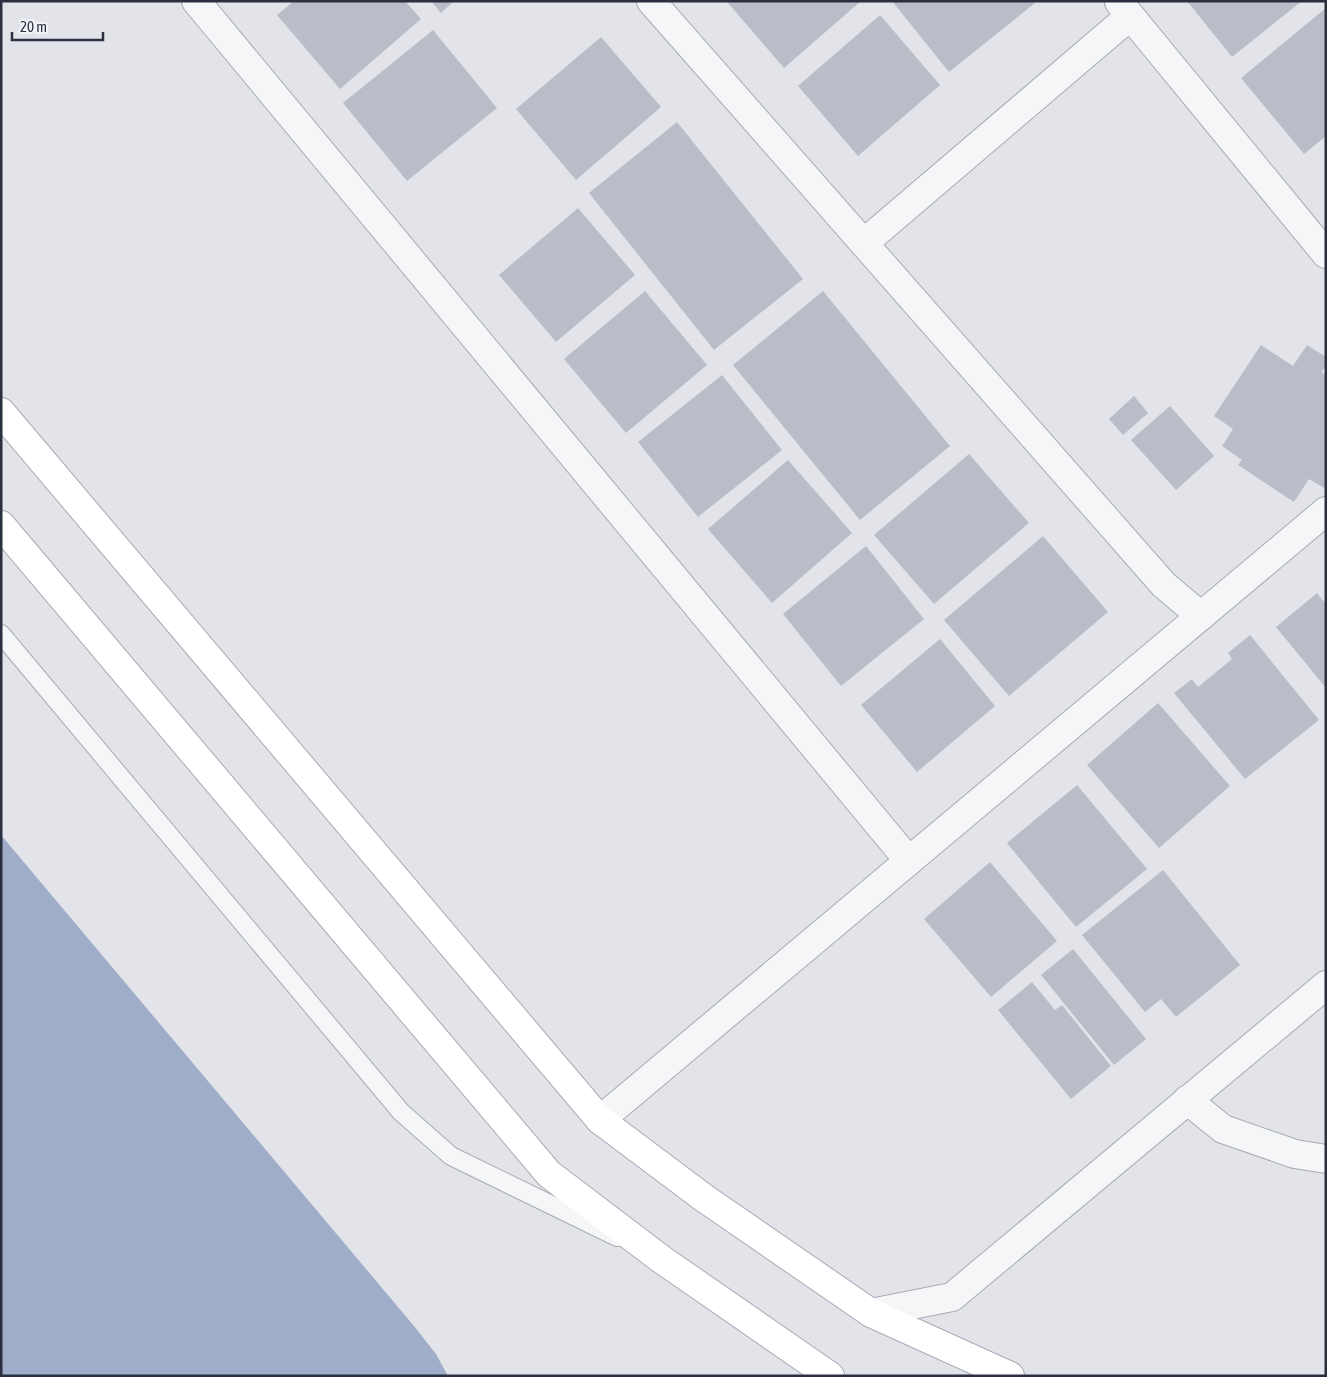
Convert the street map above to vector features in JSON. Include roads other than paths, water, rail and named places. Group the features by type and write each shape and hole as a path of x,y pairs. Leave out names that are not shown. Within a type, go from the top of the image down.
{"street":[{"path":"196,1 909,861"},
{"path":"651,1 1164,585 1201,616"},
{"path":"864,243 1124,9 1326,254"},
{"path":"1,412 600,1120 704,1198 871,1313 1010,1376"},
{"path":"600,1120 1326,511"},
{"path":"1,525 549,1174 661,1259 830,1376"},
{"path":"871,1313 952,1296 1326,985"},
{"path":"1188,1100 1223,1129 1295,1154 1326,1158"}],"lane":[{"path":"1,634 401,1112 451,1156 661,1259"}],"water":[{"path":"1,835 414,1326 436,1354 448,1376 1,1376"}]}
